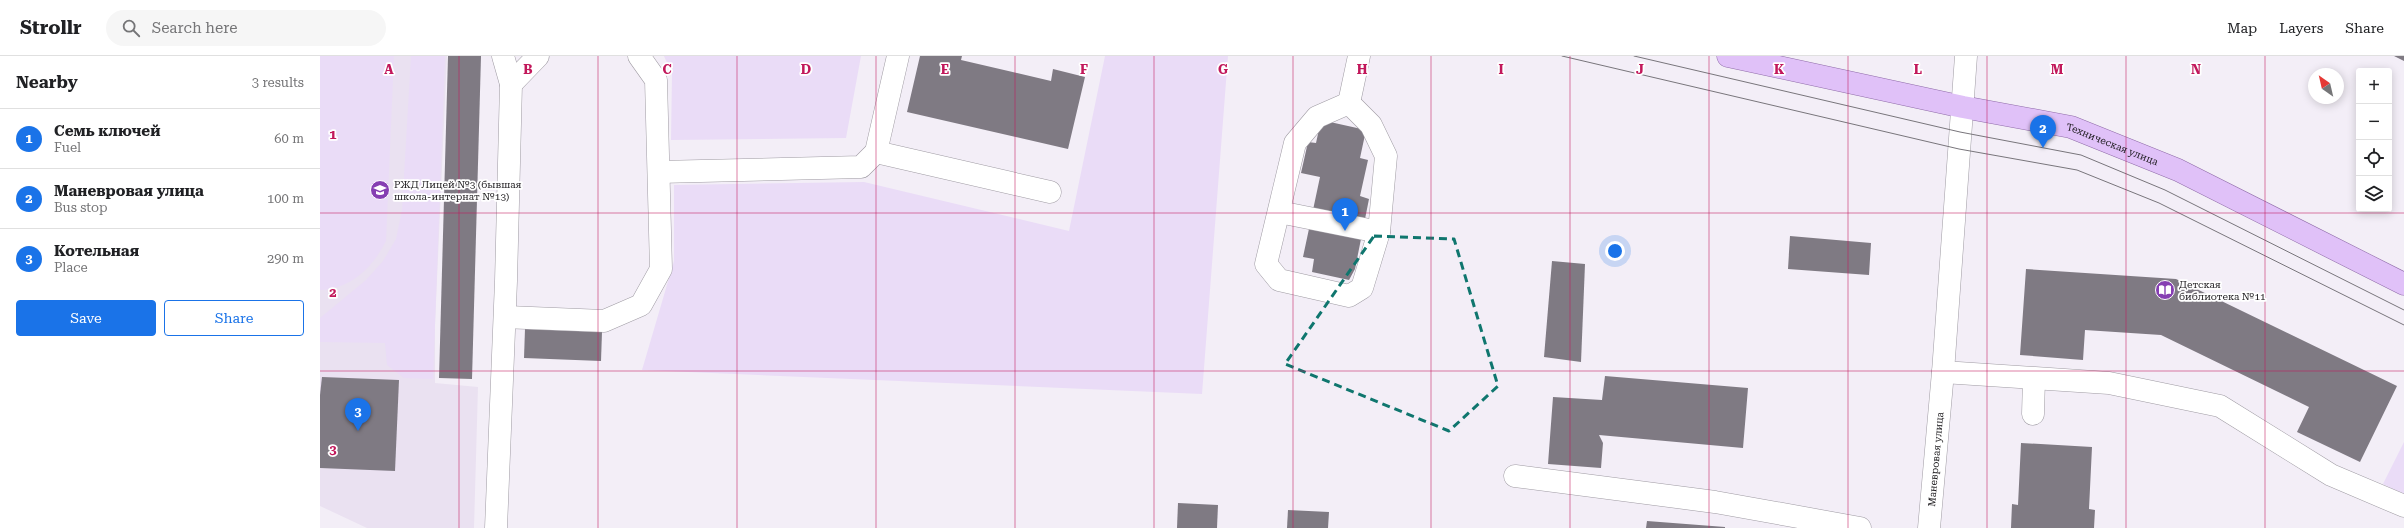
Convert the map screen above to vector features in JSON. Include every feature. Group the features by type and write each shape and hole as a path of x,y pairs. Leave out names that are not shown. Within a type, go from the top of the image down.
{"main road":[{"name":"Техническая улица","path":"1728,56 1962,107 2071,127 2178,170 2404,284"}],"street":[{"path":"496,528 505,317 511,84 503,56"},
{"path":"511,84 538,56"},
{"path":"505,317 604,321 641,305 661,269 656,80 639,56"},
{"path":"659,172 861,167 876,152 898,56"},
{"path":"1349,103 1359,56"},
{"name":"Маневровая улица","path":"1929,528 1943,372 1966,56"},
{"path":"1349,103 1371,125 1386,156 1379,232 1362,288 1350,296 1279,280 1266,264 1296,143 1317,117 1349,103"},
{"path":"876,152 1050,192"},
{"path":"1279,212 1379,232"},
{"path":"1943,372 2109,383 2220,406 2331,475 2404,506"},
{"path":"2033,414 2034,379"},
{"path":"1515,476 1714,502 1860,528"}],"highlighted area":[{"path":"1374,236 1454,239 1498,386 1449,431 1285,364"}],"shaded area":[{"name":"РЖД Лицей №3 (бывшая школа-интернат №13)","path":"320,56 447,56 435,324 435,383 478,387 474,528 367,528 320,506"},
{"path":"320,56 394,56 386,241 375,259 360,275 342,286 320,290"},
{"path":"411,56 445,56 433,379 404,378 387,365 385,343 320,342 320,318 366,280 383,261 396,239 402,210"},
{"path":"664,56 861,56 846,138 671,140 672,74"},
{"path":"1105,56 1228,56 1202,394 642,370 674,261 674,185 864,182 1069,231"},
{"path":"2404,442 2404,495 2383,484"}],"building":[{"path":"448,56 481,56 472,379 439,378"},
{"path":"920,56 962,56 961,60 1051,81 1053,69 1085,77 1068,149 907,112"},
{"path":"2394,56 2404,56 2404,61"},
{"path":"1321,120 1366,130 1360,158 1368,160 1360,196 1369,199 1355,269 1349,280 1312,272 1314,259 1303,257 1320,177 1301,173 1308,142 1316,143"},
{"path":"1790,236 1871,243 1869,275 1788,269"},
{"path":"1552,261 1585,264 1581,362 1544,357"},
{"path":"2026,269 2176,279 2397,386 2360,462 2297,432 2309,407 2161,335 2085,330 2083,360 2020,355"},
{"path":"525,329 602,332 601,361 524,358"},
{"path":"1605,376 1748,388 1743,448 1599,435 1603,443 1601,468 1548,464 1553,397 1602,400"},
{"path":"322,377 399,380 395,471 320,468 320,395"},
{"path":"2021,443 2092,447 2089,509 2095,510 2094,528 2011,528 2012,504 2018,505"},
{"path":"1178,503 1218,505 1217,528 1177,528"},
{"path":"1288,510 1329,512 1328,528 1287,528"},
{"path":"1647,521 1725,527 1725,528 1646,528"}],"tram line":[{"path":"1562,56 1959,149 2077,170 2159,203 2404,325"},
{"path":"1634,56 1960,132 2081,155 2165,190 2404,310"}],"place":[{"name":"Маневровая улица","path":"2043,148"},
{"name":"РЖД Лицей №3 (бывшая школа-интернат №13)","path":"380,190"},
{"name":"Семь ключей","path":"1345,231"},
{"name":"Детская библиотека №11","path":"2165,290"},
{"name":"Котельная","path":"358,431"}]}
